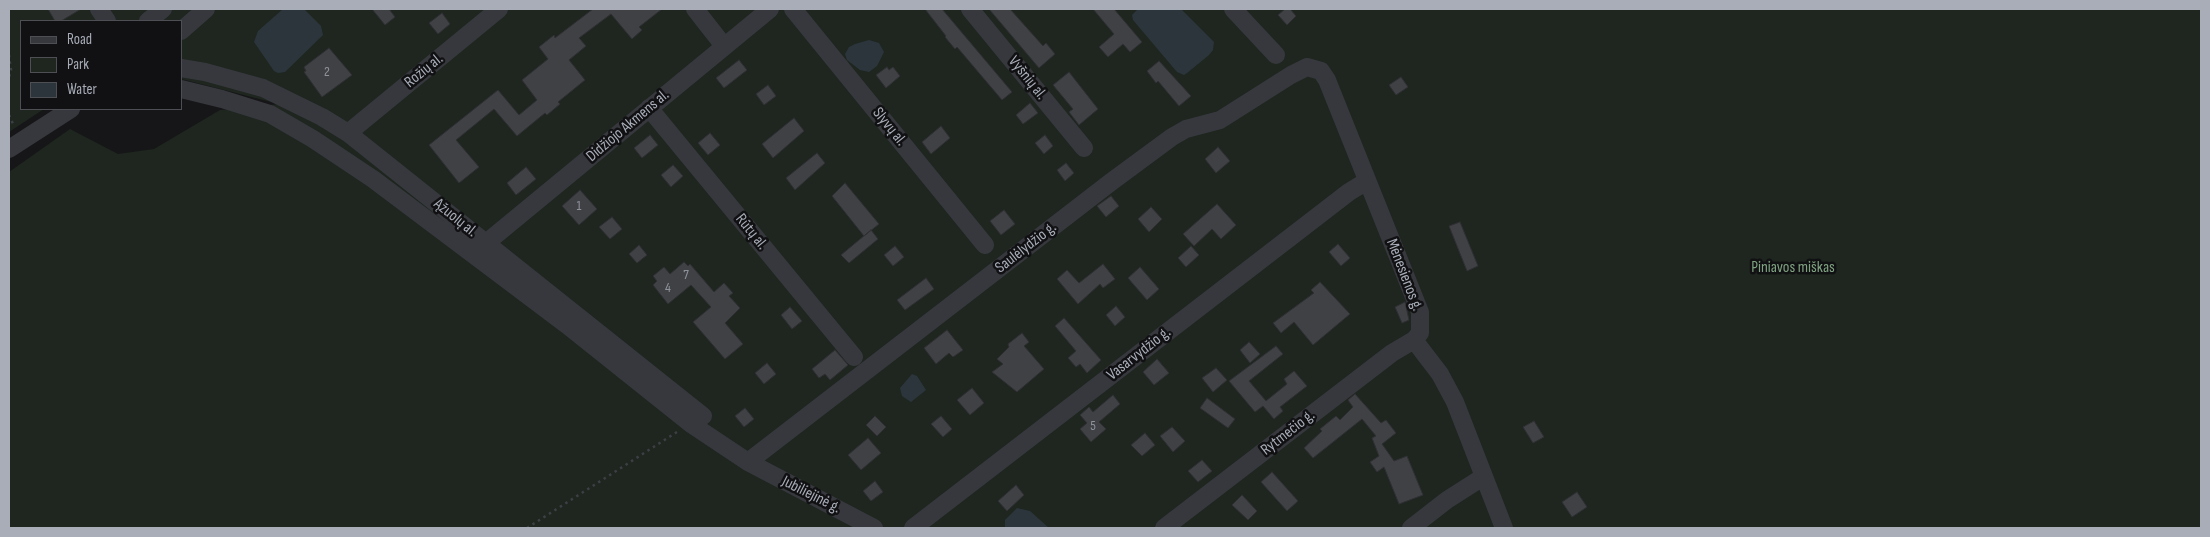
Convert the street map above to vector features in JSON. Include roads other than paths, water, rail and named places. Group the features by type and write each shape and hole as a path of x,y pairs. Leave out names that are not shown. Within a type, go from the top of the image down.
{"street":[{"path":"99,9 106,20"},
{"path":"149,20 163,9"},
{"path":"182,30 206,9"},
{"name":"Rožių al.","path":"348,133 499,9"},
{"path":"695,9 724,46"},
{"name":"Didžiojo Akmens al.","path":"486,243 770,9"},
{"name":"Slyvų al.","path":"792,9 985,245"},
{"name":"Vyšnių al.","path":"970,9 1084,148"},
{"path":"1233,9 1276,55"},
{"name":"Saulėlydžio g.","path":"748,462 1172,137 1186,129 1220,120 1300,70 1307,67 1321,71"},
{"name":"Ąžuolų al.","path":"182,68 205,72 263,88 322,117 348,133 486,243 697,420"},
{"name":"Mėnesienos g.","path":"1321,71 1327,80 1420,312 1420,333 1414,340"},
{"path":"182,89 222,98 270,114 313,139 373,179 697,420"},
{"name":"Rūtų al.","path":"649,108 854,357"},
{"path":"9,149 69,110"},
{"name":"Vasarvydžio g.","path":"913,528 1349,192 1367,182"},
{"path":"1414,340 1440,374 1455,402 1504,528"},
{"name":"Rytmečio g.","path":"1164,528 1392,353 1414,340"},
{"name":"Jubiliejinė g.","path":"697,420 748,462 874,528"},
{"path":"1411,528 1447,500 1483,477"}],"water":[{"path":"283,9 304,9 321,26 323,35 285,72 278,73 274,71 254,42 258,31"},
{"path":"1138,9 1181,9 1214,42 1213,50 1184,75 1177,72 1133,20 1132,15"},
{"path":"869,40 879,43 884,52 877,66 869,72 860,70 847,60 845,54 849,47"},
{"path":"912,374 917,376 926,390 911,402 902,396 900,388"},
{"path":"1017,508 1030,511 1049,528 1005,528 1005,520"}],"park label":[{"name":"Piniavos miškas","path":"1793,268"}]}
